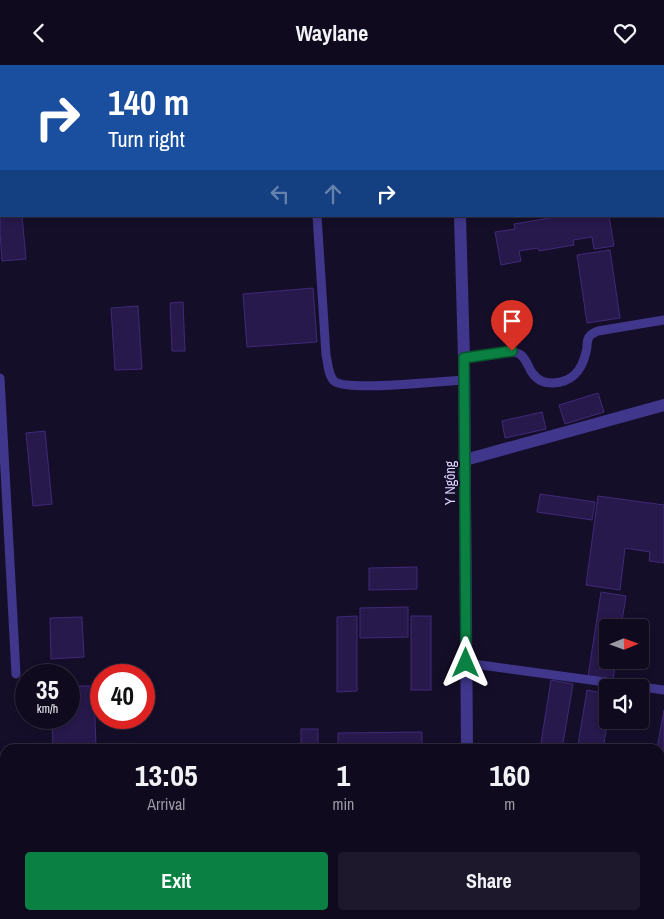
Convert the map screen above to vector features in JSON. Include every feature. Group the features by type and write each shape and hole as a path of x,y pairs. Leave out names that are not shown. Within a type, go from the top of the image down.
{"street":[{"name":"Y Ngông","path":"460,217 464,358 467,744"},
{"path":"465,460 664,405"}],"lane":[{"path":"317,217 326,355 330,375 334,380 341,385 373,386 464,380"},
{"path":"464,358 512,351 519,353 524,358 529,369 538,380 546,383 561,382 573,378 582,366 590,335 598,331 664,320"},
{"path":"0,378 16,664"},
{"path":"466,663 664,690"}],"building":[{"path":"0,217 22,217 26,259 2,261"},
{"path":"555,217 609,217 614,246 594,249 592,237 573,240 574,245 539,251 538,248 519,251 521,261 501,265 495,232 515,229 514,224"},
{"path":"610,250 620,318 587,323 577,255"},
{"path":"313,288 317,342 247,347 243,294"},
{"path":"183,302 185,351 172,351 170,303"},
{"path":"138,306 142,369 115,370 111,308"},
{"path":"598,393 604,412 565,424 559,405"},
{"path":"542,412 546,429 505,438 502,421"},
{"path":"45,431 52,504 33,506 26,433"},
{"path":"540,494 595,502 592,520 537,512"},
{"path":"598,496 664,505 664,563 649,561 650,552 625,548 620,590 586,585"},
{"path":"417,567 417,589 369,590 369,568"},
{"path":"601,592 626,596 622,619 599,619 599,669 615,669 613,679 588,676"},
{"path":"408,607 408,637 360,638 360,608"},
{"path":"357,616 357,691 337,692 337,617"},
{"path":"411,616 431,616 431,690 411,690"},
{"path":"82,617 84,657 51,659 50,618"},
{"path":"551,680 573,684 563,744 541,744"},
{"path":"80,686 90,686 90,729 95,729 96,744 53,744 52,729 80,729"},
{"path":"587,690 599,692 599,729 606,729 604,744 578,744"},
{"path":"664,710 664,744 658,744"},
{"path":"301,729 318,729 318,744 301,744"},
{"path":"422,732 422,744 338,744 338,733"}],"route":[{"path":"466,663 464,358 512,351"}]}
